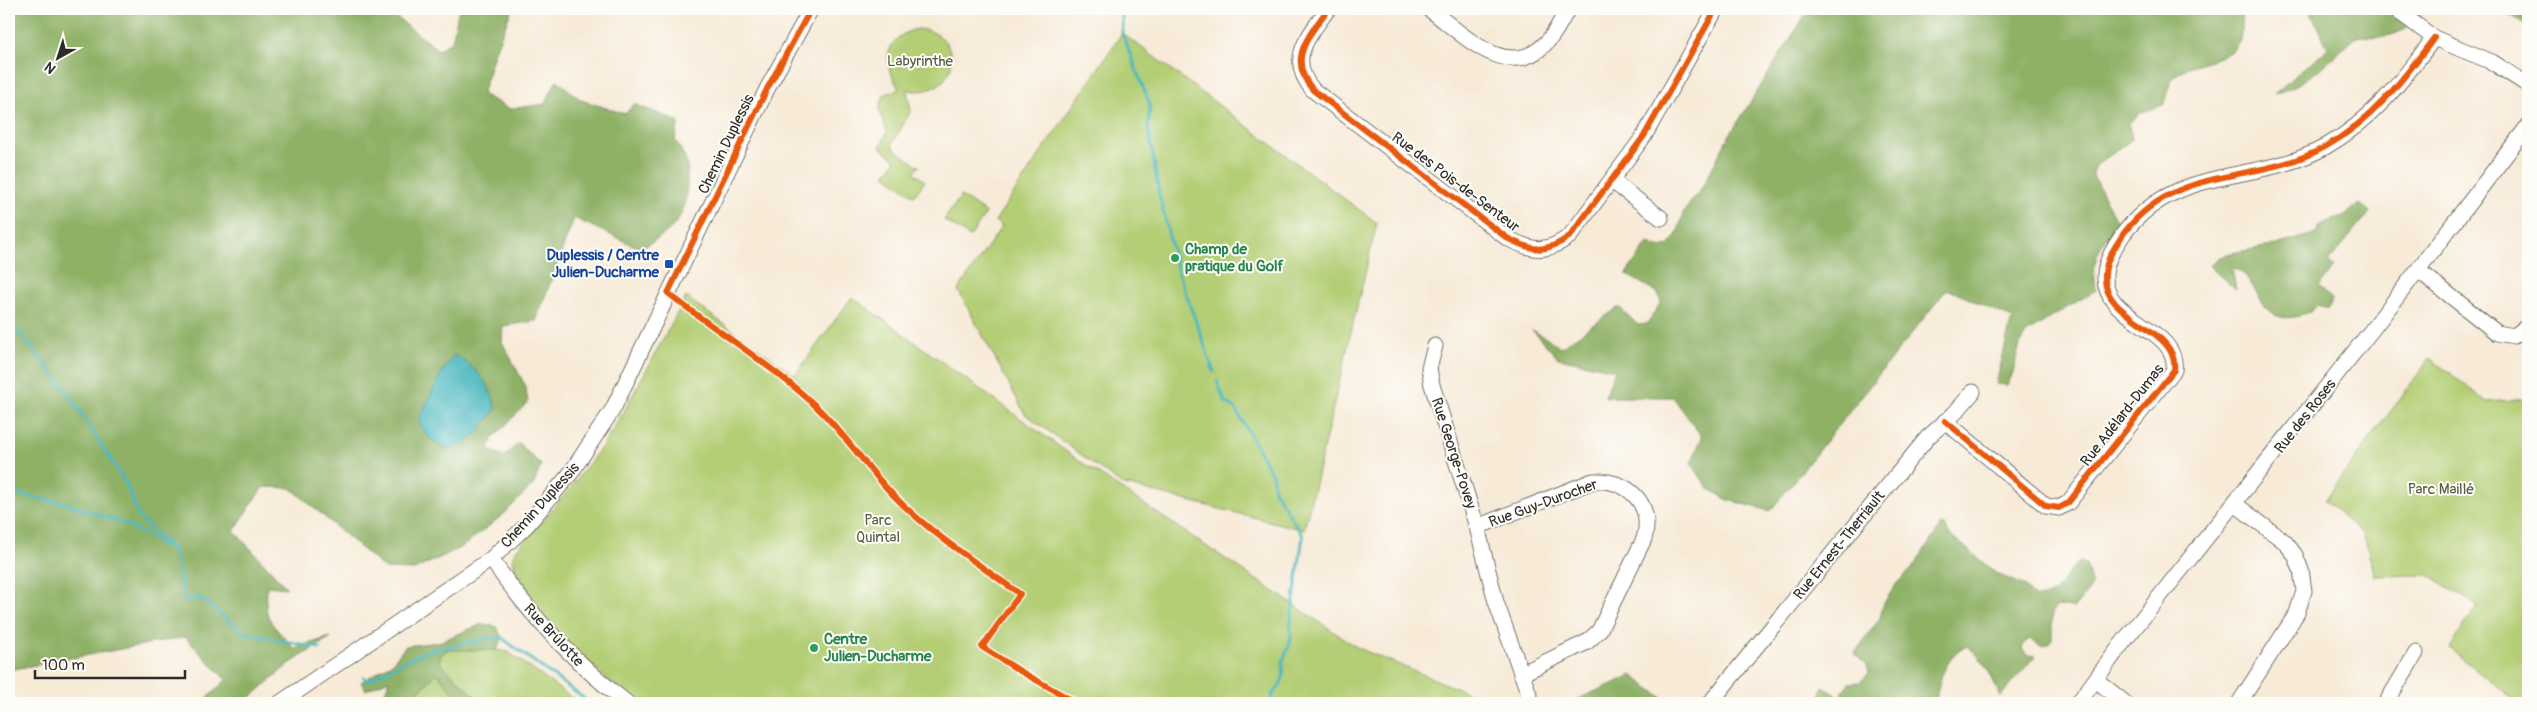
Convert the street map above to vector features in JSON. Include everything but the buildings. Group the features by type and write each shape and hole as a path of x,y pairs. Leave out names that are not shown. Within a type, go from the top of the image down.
{"street":[{"name":"Chemin Duplessis","path":"280,703 491,559 527,525 550,498 600,432 767,89 811,9"},
{"name":"Rue des Pois-de-Senteur","path":"1328,9 1304,43 1300,67 1304,80 1313,90 1507,238 1527,249 1545,249 1559,244 1570,236 1644,136 1716,9"},
{"path":"1429,9 1489,53 1503,59 1515,60 1536,53 1544,46 1568,9"},
{"path":"2395,9 2434,38 2492,62 2528,85"},
{"name":"Rue Adélard-Dumas","path":"1945,422 2046,506 2059,508 2068,503 2174,370 2175,363 2172,350 2165,342 2118,308 2106,287 2106,266 2116,244 2127,229 2152,204 2176,190 2300,158 2349,132 2380,106 2434,38"},
{"name":"Rue des Roses","path":"2078,703 2122,644 2235,504 2418,270 2528,126"},
{"path":"1612,181 1661,218"},
{"path":"2418,270 2497,333 2514,336 2528,326"},
{"name":"Rue George-Povey","path":"1435,346 1429,368 1432,385 1478,527 1488,578 1532,703"},
{"name":"Rue Ernest-Therriault","path":"1710,703 1928,437 1973,392"},
{"name":"Rue Guy-Durocher","path":"1478,527 1593,481 1614,482 1632,491 1646,514 1648,526 1644,538 1598,632 1586,642 1521,674"},
{"path":"2235,504 2285,542 2295,555 2301,570 2304,591 2297,613 2240,703"},
{"name":"Rue Brûlotte","path":"491,559 553,636 593,675 627,703"},
{"path":"2386,703 2416,654"},
{"path":"2096,680 2125,703"}],"green space":[{"path":"9,9 386,9 438,50 452,41 459,9 512,9 495,51 482,94 509,109 545,104 557,80 581,100 625,114 634,104 679,122 675,140 686,160 687,184 684,208 675,224 641,249 574,218 536,321 503,326 502,342 525,385 528,402 492,439 489,450 504,456 519,443 541,465 534,484 504,514 462,547 414,570 385,569 291,488 263,487 234,531 287,588 267,586 266,607 270,621 294,648 331,637 289,664 244,703 202,703 226,680 185,637 9,670"},
{"path":"1809,9 2246,9 2241,21 2239,42 2233,49 2225,55 2196,64 2179,73 2172,80 2163,105 2140,113 2129,123 2131,140 2094,167 2093,176 2117,222 2106,238 2095,263 2094,281 2096,290 2026,333 2022,339 2013,373 2007,385 1996,384 2012,318 1947,289 1770,511 1728,500 1709,489 1691,463 1702,437 1673,397 1605,397 1615,370 1558,358 1532,330 1561,347 1619,307 1638,325 1647,324 1661,302 1657,292 1627,275 1628,271 1648,243 1661,248 1670,245 1678,232 1683,213 1703,186 1726,141"},
{"path":"2309,9 2425,9 2409,25 2395,34 2379,37 2356,36 2308,78 2274,94 2328,48"},
{"path":"2501,9 2528,9 2528,26"},
{"name":"Labyrinthe","path":"918,29 934,33 945,41 950,52 951,64 947,76 938,85 925,90 907,90 911,111 892,144 894,149 919,166 914,173 925,181 914,196 885,175 896,160 880,147 887,132 879,109 884,95 899,89 889,68 888,54 899,37"},
{"name":"Champ de pratique du Golf","path":"1122,33 1377,223 1304,530 1121,484 1025,414 958,290 1002,226 995,221"},
{"path":"961,196 986,213 970,237 944,220"},
{"path":"2359,203 2370,212 2328,262 2334,267 2319,287 2332,299 2329,309 2317,305 2305,314 2294,317 2282,317 2272,313 2265,307 2241,272 2232,267 2236,290 2209,266 2226,254 2276,245 2317,233 2318,226 2347,214"},
{"name":"Parc Quintal","path":"686,297 795,375 852,297 1081,462 1358,648 1473,695 1474,703 635,703 582,656 542,613 526,592 516,572 513,554 564,496 604,444"},
{"name":"Parc Maillé","path":"2430,358 2487,402 2528,399 2528,703 2520,703 2449,648 2478,606 2428,575 2375,576 2364,536 2325,500"},
{"path":"1941,525 1946,526 1948,533 1997,574 2023,585 2036,598 2052,593 2057,589 2069,572 2080,562 2086,564 2092,586 2074,608 2057,606 2052,612 2052,640 2048,645 2041,646 2030,639 2024,643 2022,649 2027,655 2035,656 2000,697 1983,663 1967,646 1954,656 1944,670 1936,703 1818,703 1823,686 1839,697 1849,683 1860,682 1869,673 1867,665 1854,654 1880,618 1884,603 1897,583 1912,569"},
{"path":"482,624 497,627 502,638 497,650 446,650 440,657 440,663 482,703 461,703 437,673 408,703 365,703 383,698 389,680 366,690 361,682 391,664 406,646 439,642"},
{"path":"446,650 497,650 508,652 579,703 482,703 440,663 440,657"},
{"path":"437,672 461,703 408,703"},
{"path":"1632,675 1669,703 1569,703"}],"water":[{"path":"454,355 469,365 481,377 490,391 496,409 468,441 450,448 441,446 429,437 422,428 419,419 442,372"}],"waterway":[{"path":"1122,9 1122,33 1150,105 1148,125 1159,194 1177,269 1214,372"},
{"path":"9,320 69,394 127,485 139,517 174,550 185,602 199,597 244,633 320,648"},
{"path":"1217,381 1225,402 1235,408 1272,474 1274,490 1303,536 1290,627 1291,640 1282,662 1284,672 1282,680 1272,695 1274,703"},
{"path":"9,493 66,503 128,525 170,548"},
{"path":"364,677 367,681 424,652 484,639 502,638 590,703"}],"cycle path":[{"path":"811,9 767,89 668,293 792,385 820,410 883,484 908,510 955,548 1020,594 982,647 1077,703"},
{"path":"1328,9 1308,38 1301,58 1301,68 1305,79 1313,90 1507,238 1524,246 1539,249 1554,246 1570,236 1644,136 1716,9"},
{"path":"1945,421 2046,506 2059,508 2068,503 2174,370 2173,355 2165,343 2127,314 2115,303 2107,290 2105,274 2107,263 2124,233 2145,211 2168,195 2193,185 2299,159 2325,147 2372,112 2410,70 2434,38"}],"place":[{"name":"Champ de pratique du Golf","path":"1175,258"},
{"name":"Duplessis / Centre Julien-Ducharme","path":"669,264"},
{"name":"Centre Julien-Ducharme","path":"814,648"}]}
